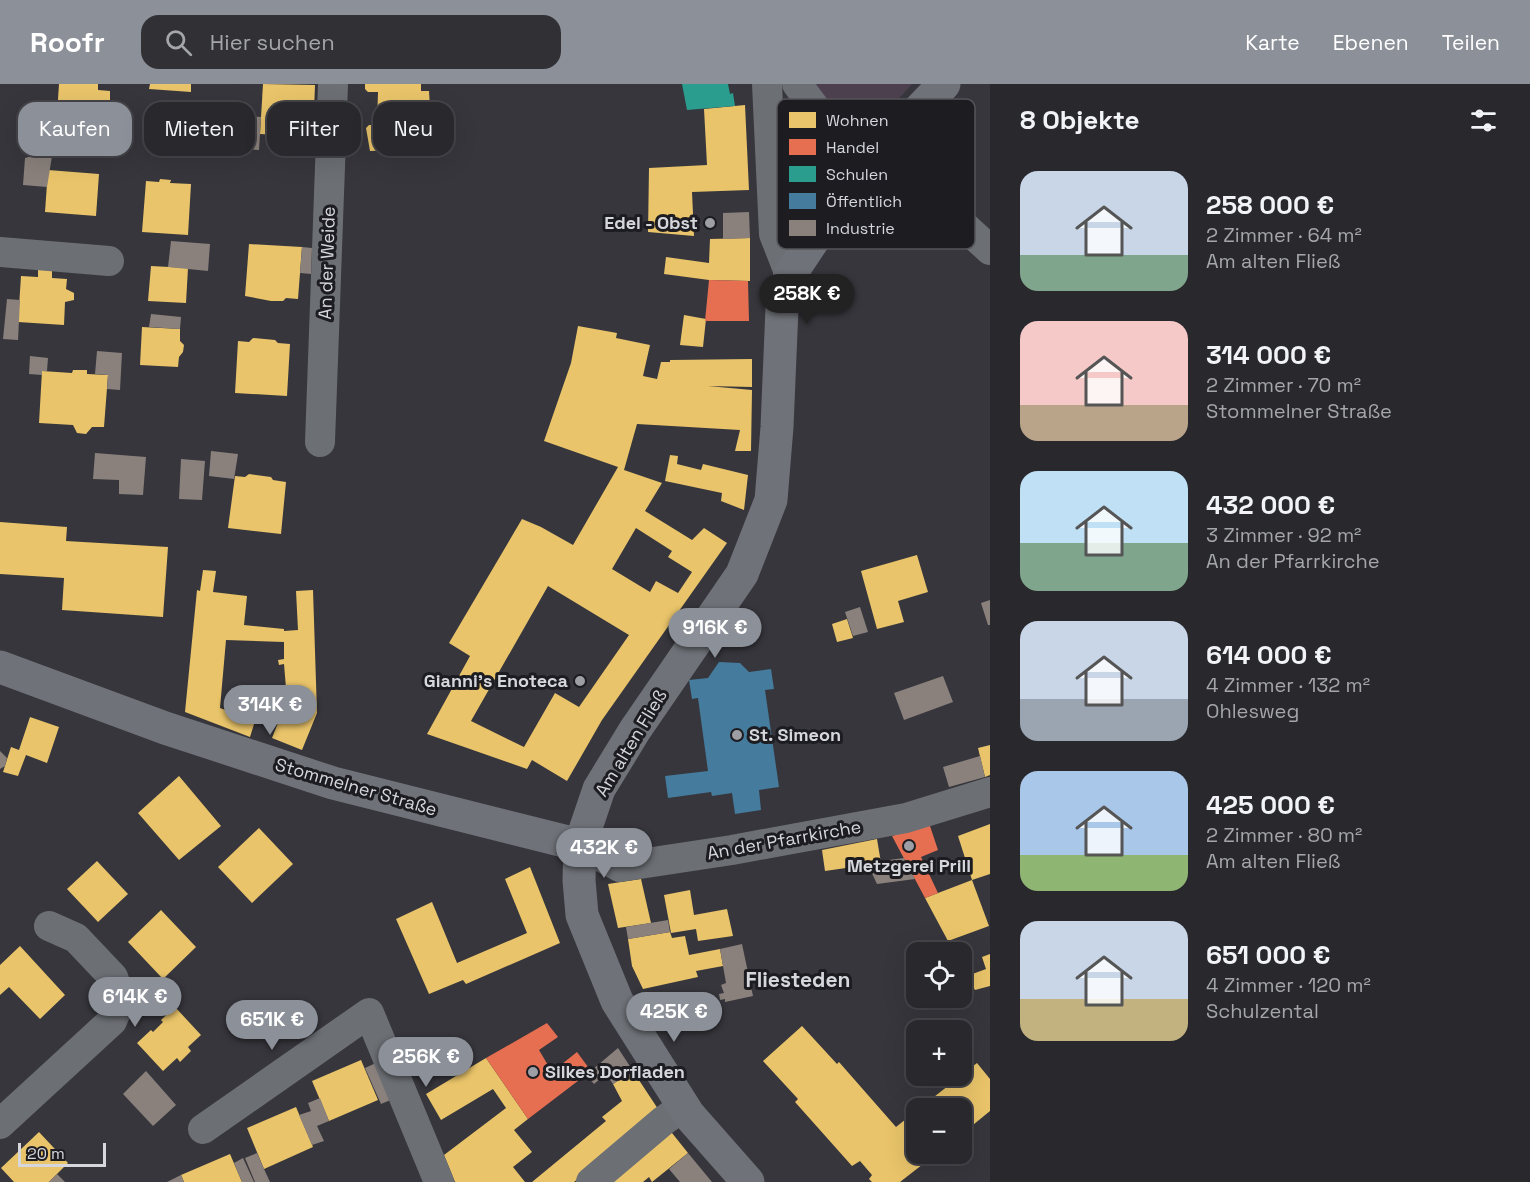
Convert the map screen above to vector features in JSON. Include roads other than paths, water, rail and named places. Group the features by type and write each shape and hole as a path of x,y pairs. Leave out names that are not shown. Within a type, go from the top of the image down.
{"main road":[{"name":"Am alten Fließ","path":"930,99 944,84"},
{"name":"Am alten Fließ","path":"748,1182 689,1114 617,1000 582,915 579,880 580,845 599,789 635,730 742,574 771,500 782,308 790,275 807,249"},
{"name":"Stommelner Straße","path":"0,667 165,728 333,783 580,845"}],"street":[{"name":"An der Weide","path":"320,442 333,84"},
{"path":"767,84 774,234 777,242"},
{"path":"797,84 808,99"},
{"path":"975,236 990,250"},
{"path":"780,249 790,275"},
{"path":"0,252 109,261"},
{"name":"An der Pfarrkirche","path":"580,845 620,867 732,850 906,818 990,792"},
{"path":"0,1124 112,1021 121,1000 113,976 76,938 49,927"},
{"path":"203,1129 369,1013 439,1182"},
{"path":"591,1182 684,1106"}],"place":[{"name":"Edel - Obst","path":"710,223"},
{"name":"Gianni's Enoteca","path":"580,681"},
{"name":"St. Simeon","path":"737,735"},
{"name":"Metzgerei Prill","path":"909,846"},
{"name":"Silkes Dorfladen","path":"533,1072"}],"district":[{"name":"Fliesteden","path":"798,980"}]}
